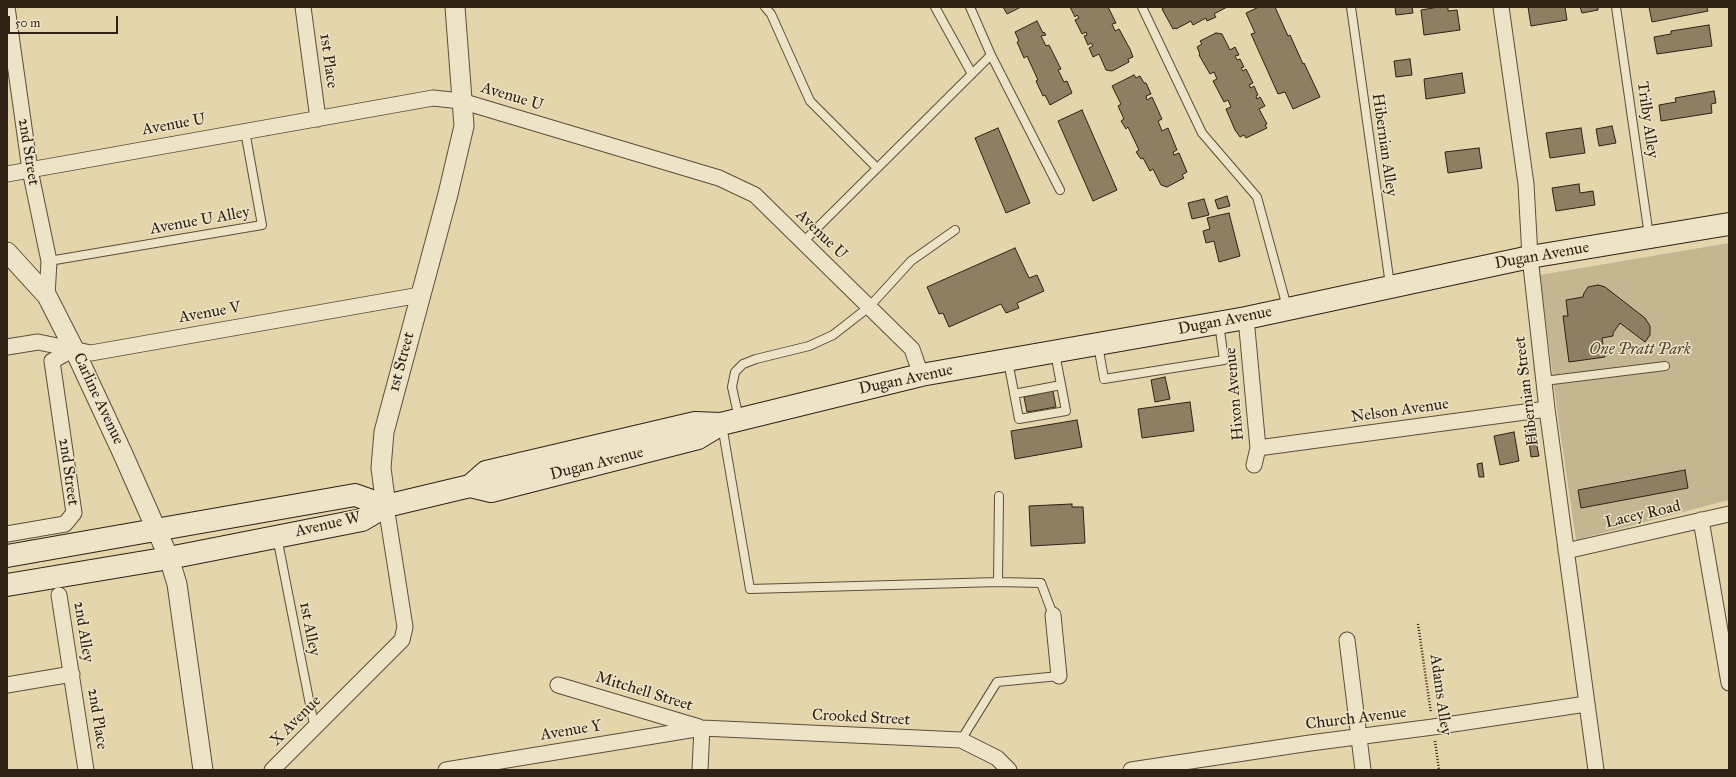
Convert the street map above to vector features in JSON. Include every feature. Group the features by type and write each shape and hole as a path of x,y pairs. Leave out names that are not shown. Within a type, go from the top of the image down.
{"main road":[{"name":"Dugan Avenue","path":"386,506 470,486 486,472 695,423 730,422 922,375 1246,318 1530,256 1650,238 1729,224"},
{"name":"Avenue W","path":"7,556 355,495 386,506"},
{"name":"Avenue W","path":"7,585 168,558 362,520 386,506"}],"street":[{"name":"2nd Street","path":"7,7 30,170 49,261 47,296"},
{"name":"1st Place","path":"302,7 318,119"},
{"name":"1st Street","path":"345,698 402,640 405,627 381,468 384,432 448,194 464,126 455,7"},
{"name":"Hibernian Street","path":"1501,7 1526,184 1530,256 1546,409 1596,770"},
{"name":"Avenue U","path":"7,174 432,98 461,101 719,178 755,195 912,349 922,375"},
{"name":"Carline Avenue","path":"7,252 47,296 74,349 122,452 168,558"},
{"name":"Avenue V","path":"7,347 38,342 91,353 420,295"},
{"name":"Hixon Avenue","path":"1246,318 1258,448 1254,465"},
{"name":"2nd Street","path":"7,534 65,524 74,513 52,361 74,349"},
{"name":"Nelson Avenue","path":"1258,448 1546,409"},
{"name":"Lacey Road","path":"1566,551 1729,514"},
{"path":"1701,520 1729,683"},
{"path":"168,558 177,584 203,770"},
{"name":"2nd Alley","path":"59,595 72,674"},
{"path":"1053,615 1059,676"},
{"path":"1348,640 1363,770"},
{"path":"7,685 72,674"},
{"name":"2nd Place","path":"72,674 86,770"},
{"name":"Mitchell Street","path":"558,685 702,728 700,770"},
{"name":"X Avenue","path":"272,770 345,698"},
{"name":"Church Avenue","path":"1131,770 1160,768 1359,736 1433,727 1586,704"},
{"name":"Crooked Street","path":"702,728 962,740 997,758 1009,770"},
{"name":"Avenue Y","path":"446,770 702,728"}],"lane":[{"path":"765,7 771,14 810,101 877,168"},
{"path":"935,7 972,74"},
{"path":"970,7 991,56 1060,190"},
{"path":"1142,7 1202,133 1257,197 1287,308"},
{"name":"Hibernian Alley","path":"1351,7 1390,286"},
{"name":"Trilby Alley","path":"1616,7 1650,238"},
{"path":"803,242 991,56"},
{"name":"Avenue U Alley","path":"49,261 262,225 245,131"},
{"path":"955,230 910,261 869,307 833,335 809,346 756,359 743,364 735,372 732,387 730,422 750,589 998,582 1041,583 1053,615"},
{"path":"1098,344 1104,379 1224,360 1219,323"},
{"path":"1008,361 1019,419 1066,411 1055,352"},
{"path":"1544,381 1665,366"},
{"path":"1014,394 1061,385"},
{"path":"998,582 999,496"},
{"name":"1st Alley","path":"277,536 313,720 318,724"},
{"path":"962,740 997,682 1059,676"}],"path":[{"name":"Adams Alley","path":"1418,624 1439,770"}],"green space":[{"name":"One Pratt Park","path":"1729,243 1729,500 1576,540 1558,417 1540,275"}],"building":[{"path":"1003,7 1021,7 1007,14"},
{"path":"1070,7 1108,7 1116,23 1112,24 1115,31 1119,29 1130,49 1133,57 1128,59 1129,62 1112,71 1106,70 1099,54 1093,57 1089,48 1093,46 1091,43 1088,45 1084,36 1087,35 1086,32 1082,34 1075,20 1079,18 1077,15 1075,17"},
{"path":"1165,7 1227,7 1214,14 1216,17 1207,21 1206,18 1193,25 1191,21 1176,29 1173,29 1162,9"},
{"path":"1259,7 1275,7 1288,36 1290,35 1320,97 1293,109 1285,92 1278,94 1251,34 1255,33 1246,13"},
{"path":"1395,7 1412,7 1413,13 1396,15"},
{"path":"1448,7 1448,11 1457,10 1460,30 1424,35 1421,10"},
{"path":"1528,7 1565,7 1567,20 1531,26"},
{"path":"1580,7 1598,7 1598,10 1582,13"},
{"path":"1649,7 1707,7 1708,11 1652,22"},
{"path":"1037,21 1043,33 1044,32 1046,35 1041,36 1046,46 1049,45 1061,69 1058,70 1064,82 1067,81 1072,93 1050,105 1045,95 1043,96 1036,81 1038,80 1027,56 1024,58 1017,42 1019,41 1015,32"},
{"path":"1709,25 1712,46 1657,54 1654,37 1671,34 1671,31"},
{"path":"1216,33 1222,34 1230,50 1235,47 1239,55 1235,56 1237,60 1240,59 1244,67 1241,68 1243,71 1246,69 1253,83 1249,85 1251,88 1254,86 1258,95 1256,96 1257,99 1260,97 1265,106 1259,109 1267,124 1265,125 1267,128 1246,138 1244,135 1240,137 1235,130 1226,109 1231,107 1228,100 1224,102 1213,81 1217,79 1214,72 1210,74 1199,55 1200,54 1197,47 1202,44 1200,41"},
{"path":"1410,59 1412,75 1396,77 1394,61"},
{"path":"1462,73 1465,93 1426,99 1424,79"},
{"path":"1134,75 1136,78 1140,76 1144,83 1146,83 1151,94 1146,96 1147,100 1152,97 1162,119 1158,121 1162,131 1168,128 1177,150 1173,152 1174,155 1179,153 1187,172 1182,175 1184,178 1167,187 1161,185 1153,169 1150,171 1143,158 1141,159 1136,152 1139,150 1128,127 1126,129 1121,121 1124,119 1118,106 1121,104 1112,86"},
{"path":"1714,91 1716,103 1711,104 1712,113 1661,121 1659,105 1676,102 1675,98"},
{"path":"1082,110 1117,190 1093,201 1058,121"},
{"path":"1612,126 1616,143 1599,146 1596,129"},
{"path":"998,128 1030,203 1006,213 975,138"},
{"path":"1581,128 1585,153 1550,158 1546,133"},
{"path":"1479,148 1482,168 1448,173 1445,152"},
{"path":"1579,184 1580,193 1593,191 1595,205 1556,211 1552,188"},
{"path":"1227,196 1230,206 1218,209 1215,200"},
{"path":"1204,199 1209,215 1192,219 1188,203"},
{"path":"1229,213 1240,256 1219,262 1214,241 1206,243 1203,231 1210,229 1207,218"},
{"path":"1015,248 1029,278 1037,275 1044,291 1017,303 1019,308 1006,313 1001,304 949,327 943,313 939,314 927,287"},
{"path":"1598,285 1605,287 1645,318 1650,326 1650,335 1645,342 1620,323 1613,333 1613,336 1602,338 1605,357 1569,362 1563,316 1568,316 1566,300 1583,297 1588,287"},
{"path":"1165,377 1170,399 1155,402 1151,380"},
{"path":"1053,391 1056,407 1027,412 1024,397"},
{"path":"1190,402 1194,431 1142,438 1138,409"},
{"path":"1077,420 1082,447 1015,459 1011,431"},
{"path":"1527,426 1533,426 1539,456 1531,457"},
{"path":"1514,432 1519,461 1500,465 1494,436"},
{"path":"1482,463 1484,477 1479,477 1477,464"},
{"path":"1685,470 1688,488 1581,508 1578,490"},
{"path":"1072,504 1072,507 1083,507 1085,543 1031,546 1029,506"}]}
